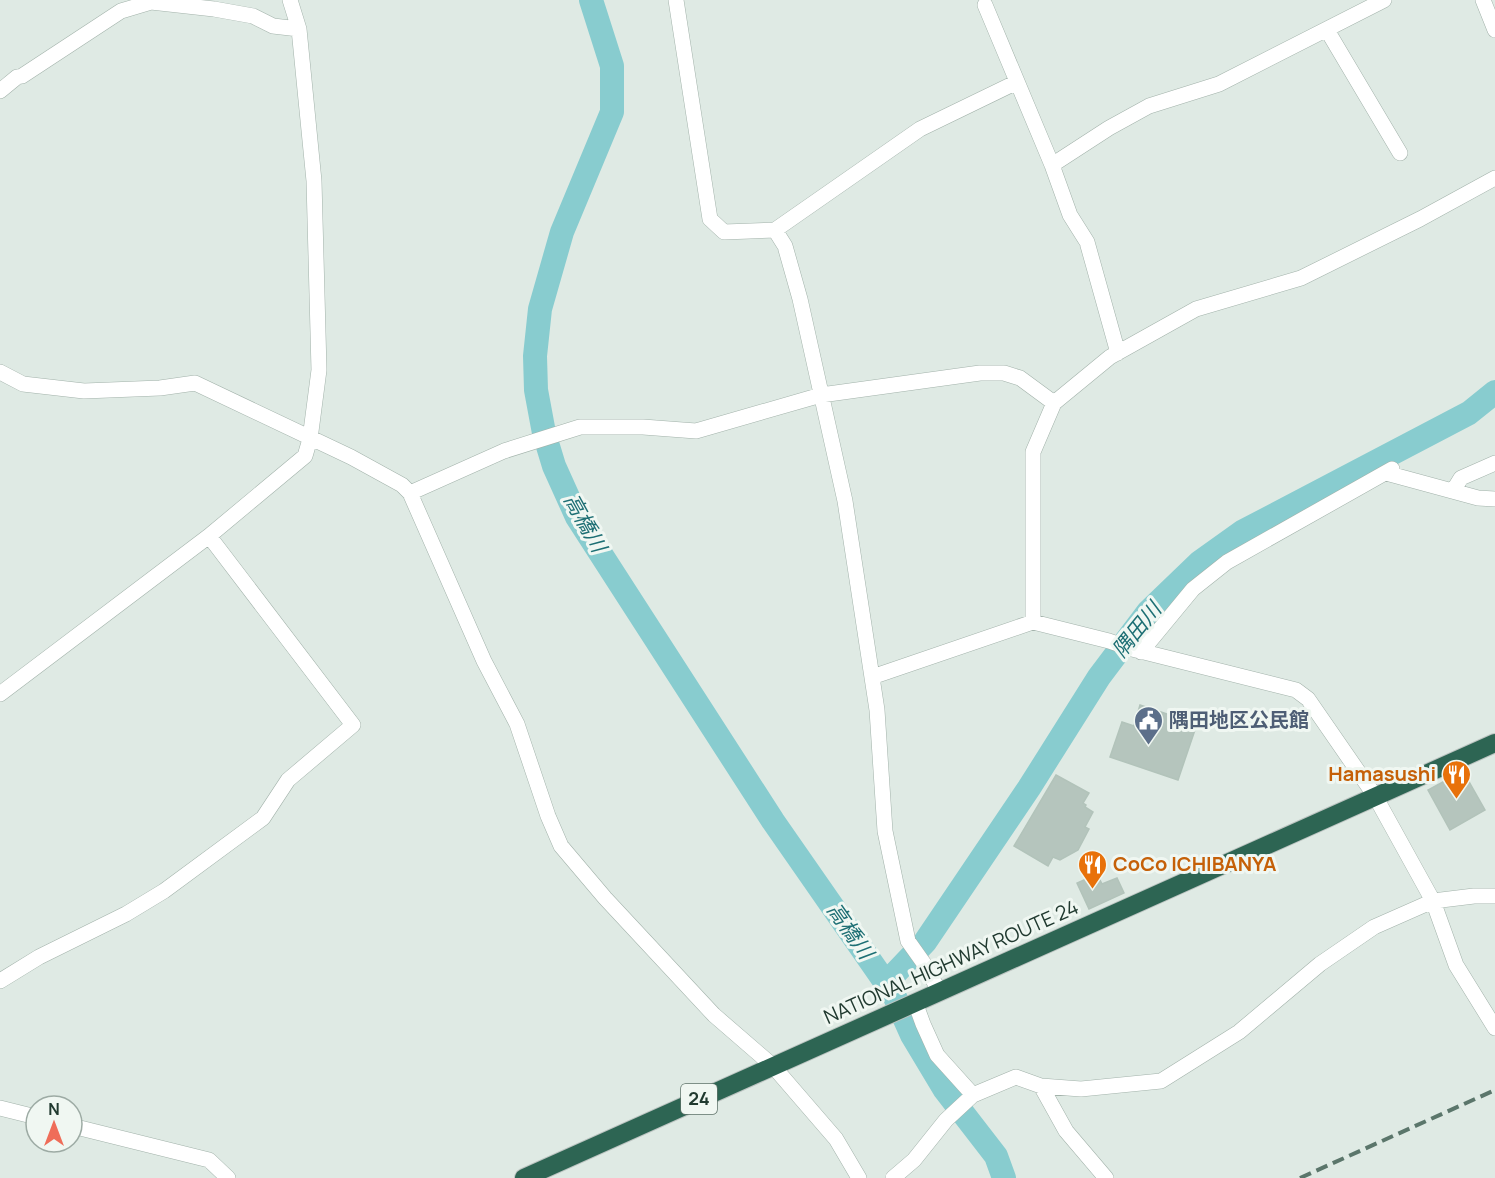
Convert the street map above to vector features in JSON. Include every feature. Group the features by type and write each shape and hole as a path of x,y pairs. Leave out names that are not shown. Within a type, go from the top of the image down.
{"highway":[{"name":"NATIONAL HIGHWAY ROUTE 24","path":"525,1178 1495,743"}],"street":[{"path":"0,694 209,536 305,456 310,439 319,370 318,297 314,181 299,29 290,0"},
{"path":"676,0 710,219 724,232 775,230 920,129 1017,82"},
{"path":"1053,165 1109,128 1149,106 1219,84 1384,0"},
{"path":"1483,0 1495,30"},
{"path":"0,91 17,77 22,76 121,11 151,2 253,16 273,26 299,29"},
{"path":"985,5 1053,165 1070,215 1087,242 1118,353"},
{"path":"1327,30 1400,153"},
{"path":"1033,622 1033,452 1054,403 1118,353 1196,309 1301,278 1420,219 1495,178"},
{"path":"775,230 785,246 800,299 845,501 877,710 885,831 908,941 925,965 939,991"},
{"path":"0,372 23,384 84,391 160,388 195,383 402,485 410,493 484,661 517,724 548,816 561,846 605,898 714,1015 773,1066 836,1139 860,1178"},
{"path":"410,493 504,452 580,427 643,427 696,431 821,395 980,373 1004,373 1020,378 1054,403"},
{"path":"1454,491 1461,478 1495,463"},
{"path":"1136,651 1193,589 1227,562 1389,471 1478,498 1495,499"},
{"path":"0,981 39,957 126,914 164,891 263,818 288,780 353,725 209,536"},
{"path":"872,677 1033,622 1109,640 1136,651 1296,690 1308,699 1375,796 1433,901 1456,965 1495,1028"},
{"path":"892,1178 914,1160 946,1120 973,1095 1016,1077 1041,1086 1081,1089 1161,1081 1239,1032 1320,964 1374,927 1433,901 1495,896"},
{"path":"915,1002 922,1024 937,1055 973,1095"},
{"path":"1041,1086 1066,1131 1106,1178"},
{"path":"0,1108 24,1114"},
{"path":"84,1129 209,1160 228,1178"}],"building":[{"path":"1140,705 1197,724 1178,780 1110,757 1122,722 1134,726"},
{"path":"1463,771 1485,810 1450,830 1428,790"},
{"path":"1056,775 1089,793 1083,803 1093,812 1085,827 1089,829 1078,850 1060,860 1053,857 1048,866 1014,846"},
{"path":"1097,874 1102,884 1117,878 1124,893 1089,909 1077,883"}],"waterway":[{"name":"高橋川","path":"591,0 612,66 612,112 562,232 540,309 535,356 536,390 544,433 554,466 577,517 773,821 894,995 912,1035 945,1090 996,1156 1004,1178"},
{"name":"隅田川","path":"886,983 925,942 1029,788 1099,677 1148,612 1200,562 1242,532 1469,413 1495,392"}],"railway":[{"path":"1300,1178 1495,1090"}],"place":[{"name":"隅田地区公民館","path":"1148,746"},
{"name":"Hamasushi","path":"1457,800"},
{"name":"CoCo ICHIBANYA","path":"1092,890"}]}
